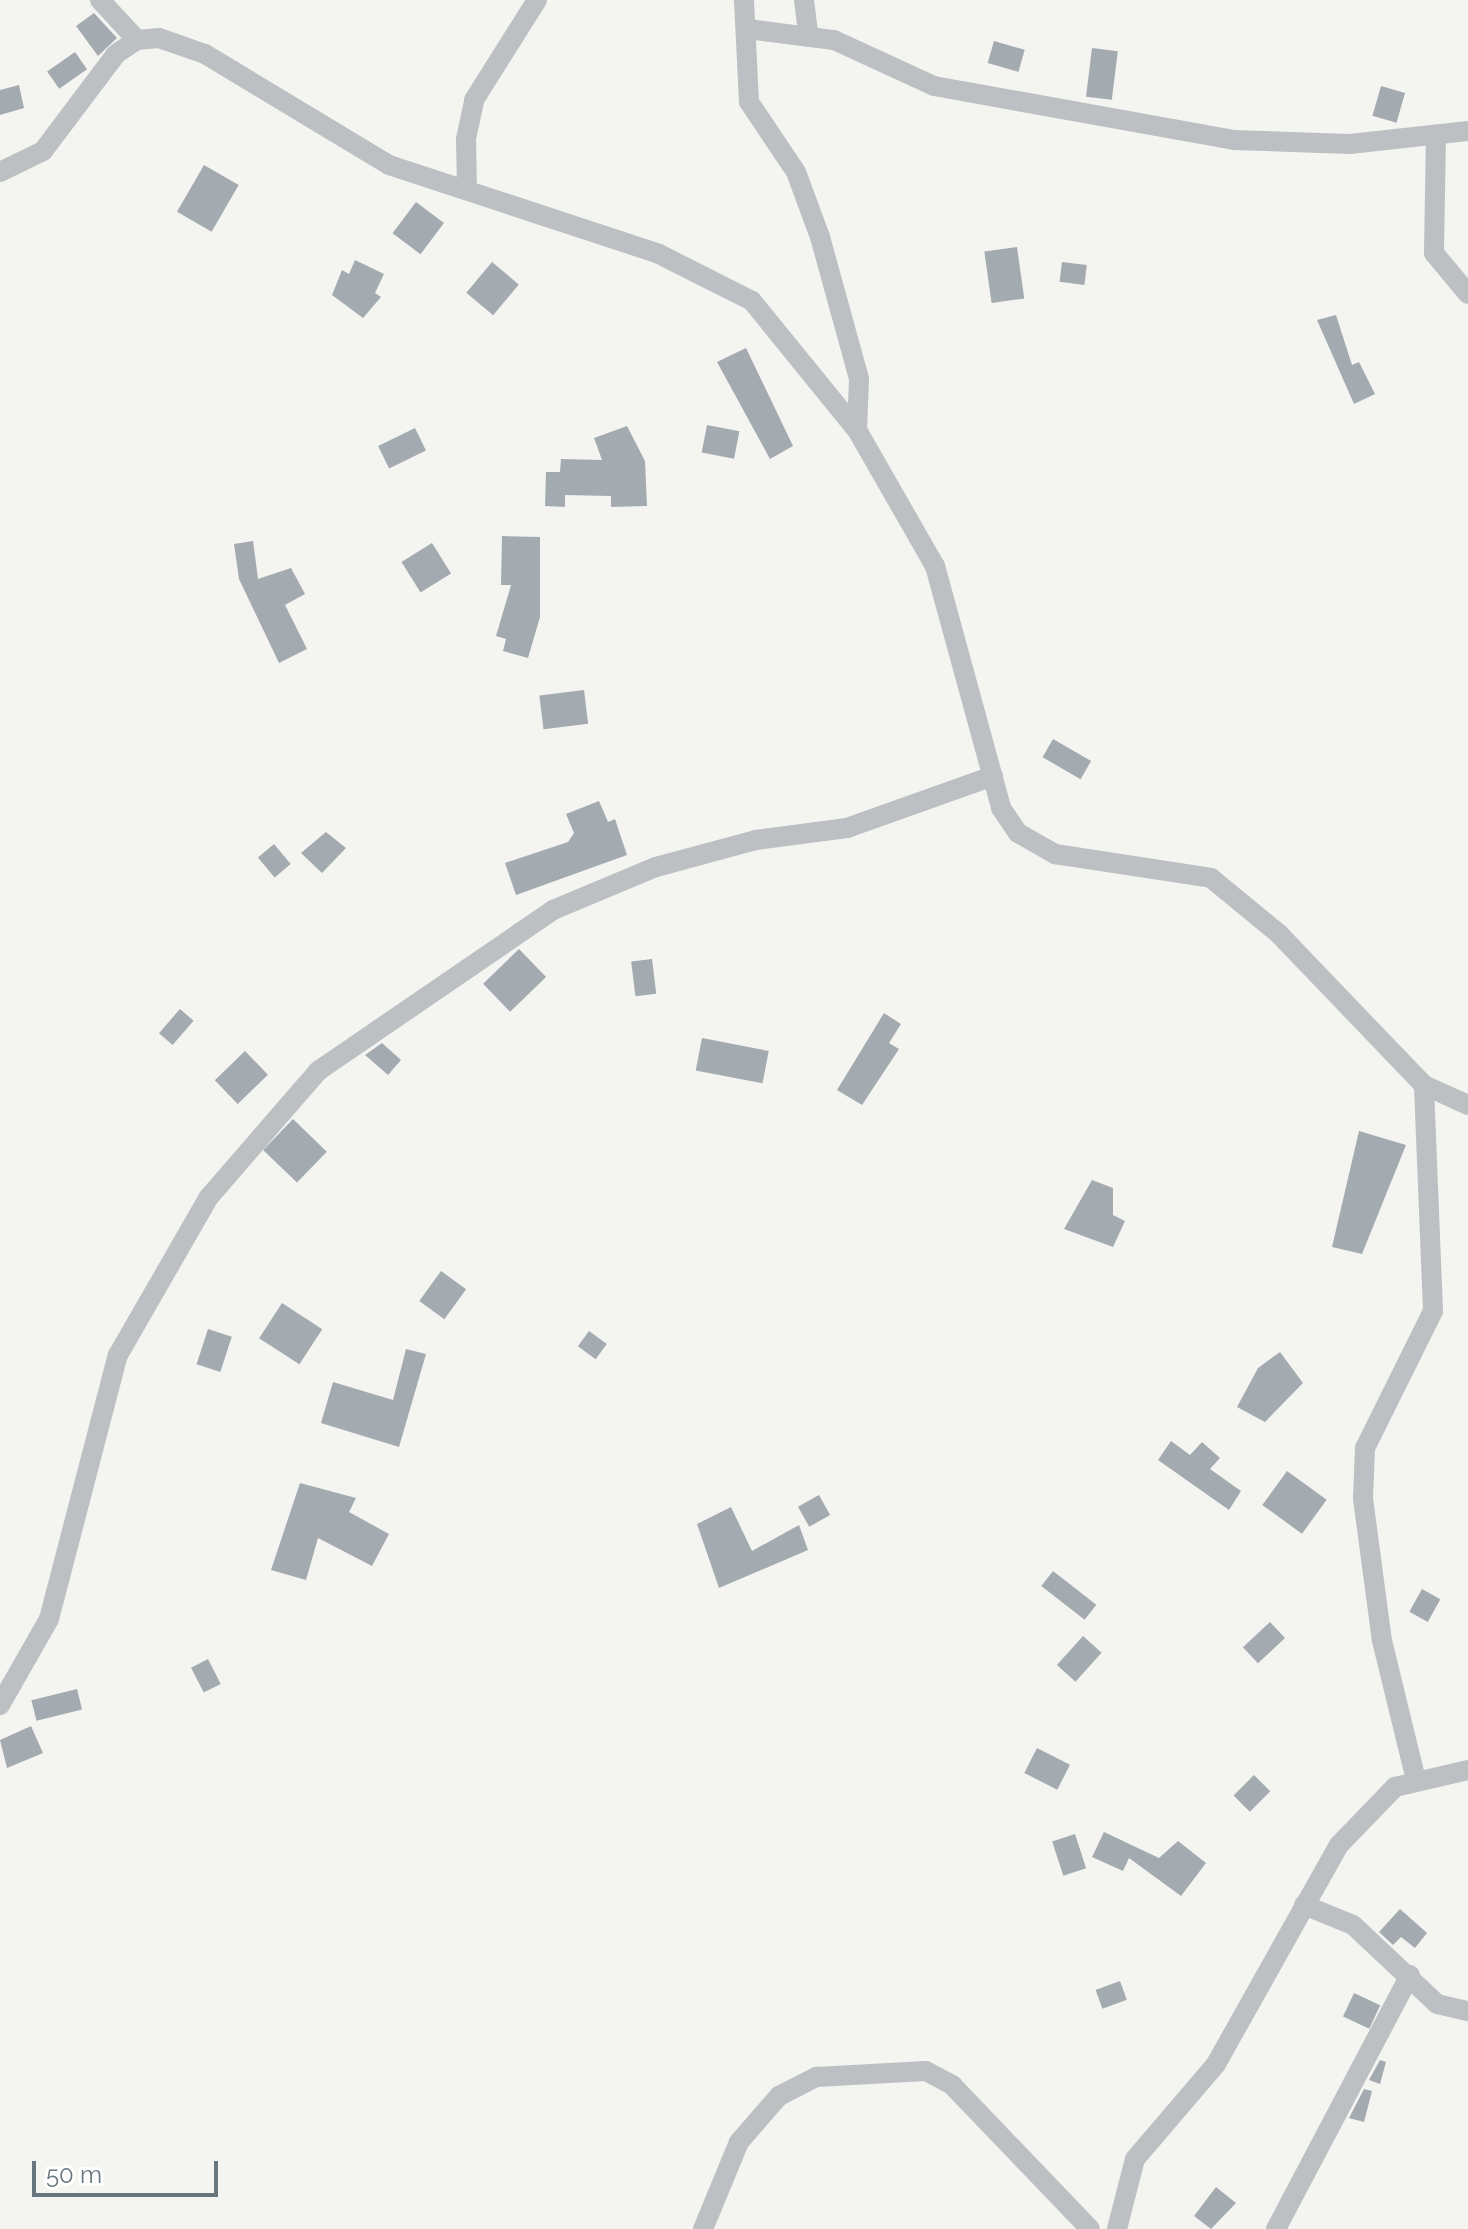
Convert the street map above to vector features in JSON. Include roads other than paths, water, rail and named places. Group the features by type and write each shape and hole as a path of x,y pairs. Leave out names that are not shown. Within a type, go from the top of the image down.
{"street":[{"path":"100,0 137,40"},
{"path":"467,190 466,139 474,100 537,0"},
{"path":"744,0 748,29 749,102 796,172 816,225 859,379 857,430"},
{"path":"804,0 808,34"},
{"path":"748,29 808,34 862,50 934,86 1234,140 1350,144 1468,131"},
{"path":"0,172 43,151 93,81 137,40 159,38 205,54 326,133 389,165 659,254 752,301 857,430 935,566 1001,808 1018,833 1055,854 1186,870 1234,892 1424,1085 1468,1105"},
{"path":"1436,135 1434,253 1468,294"},
{"path":"4,1693 49,1619 118,1355 209,1197 318,1071 553,910 656,867 756,840 847,828 993,776"},
{"path":"1416,1780 1382,1641 1363,1498 1365,1448 1433,1311 1424,1085"},
{"path":"1117,2229 1135,2159 1216,2064 1304,1905 1374,1803 1416,1780 1468,1770"},
{"path":"1304,1905 1353,1925 1410,1975 1437,2004 1468,2011"},
{"path":"1276,2229 1410,1975"},
{"path":"703,2229 739,2142 779,2096 816,2077 926,2071 952,2085 1090,2229"}]}
